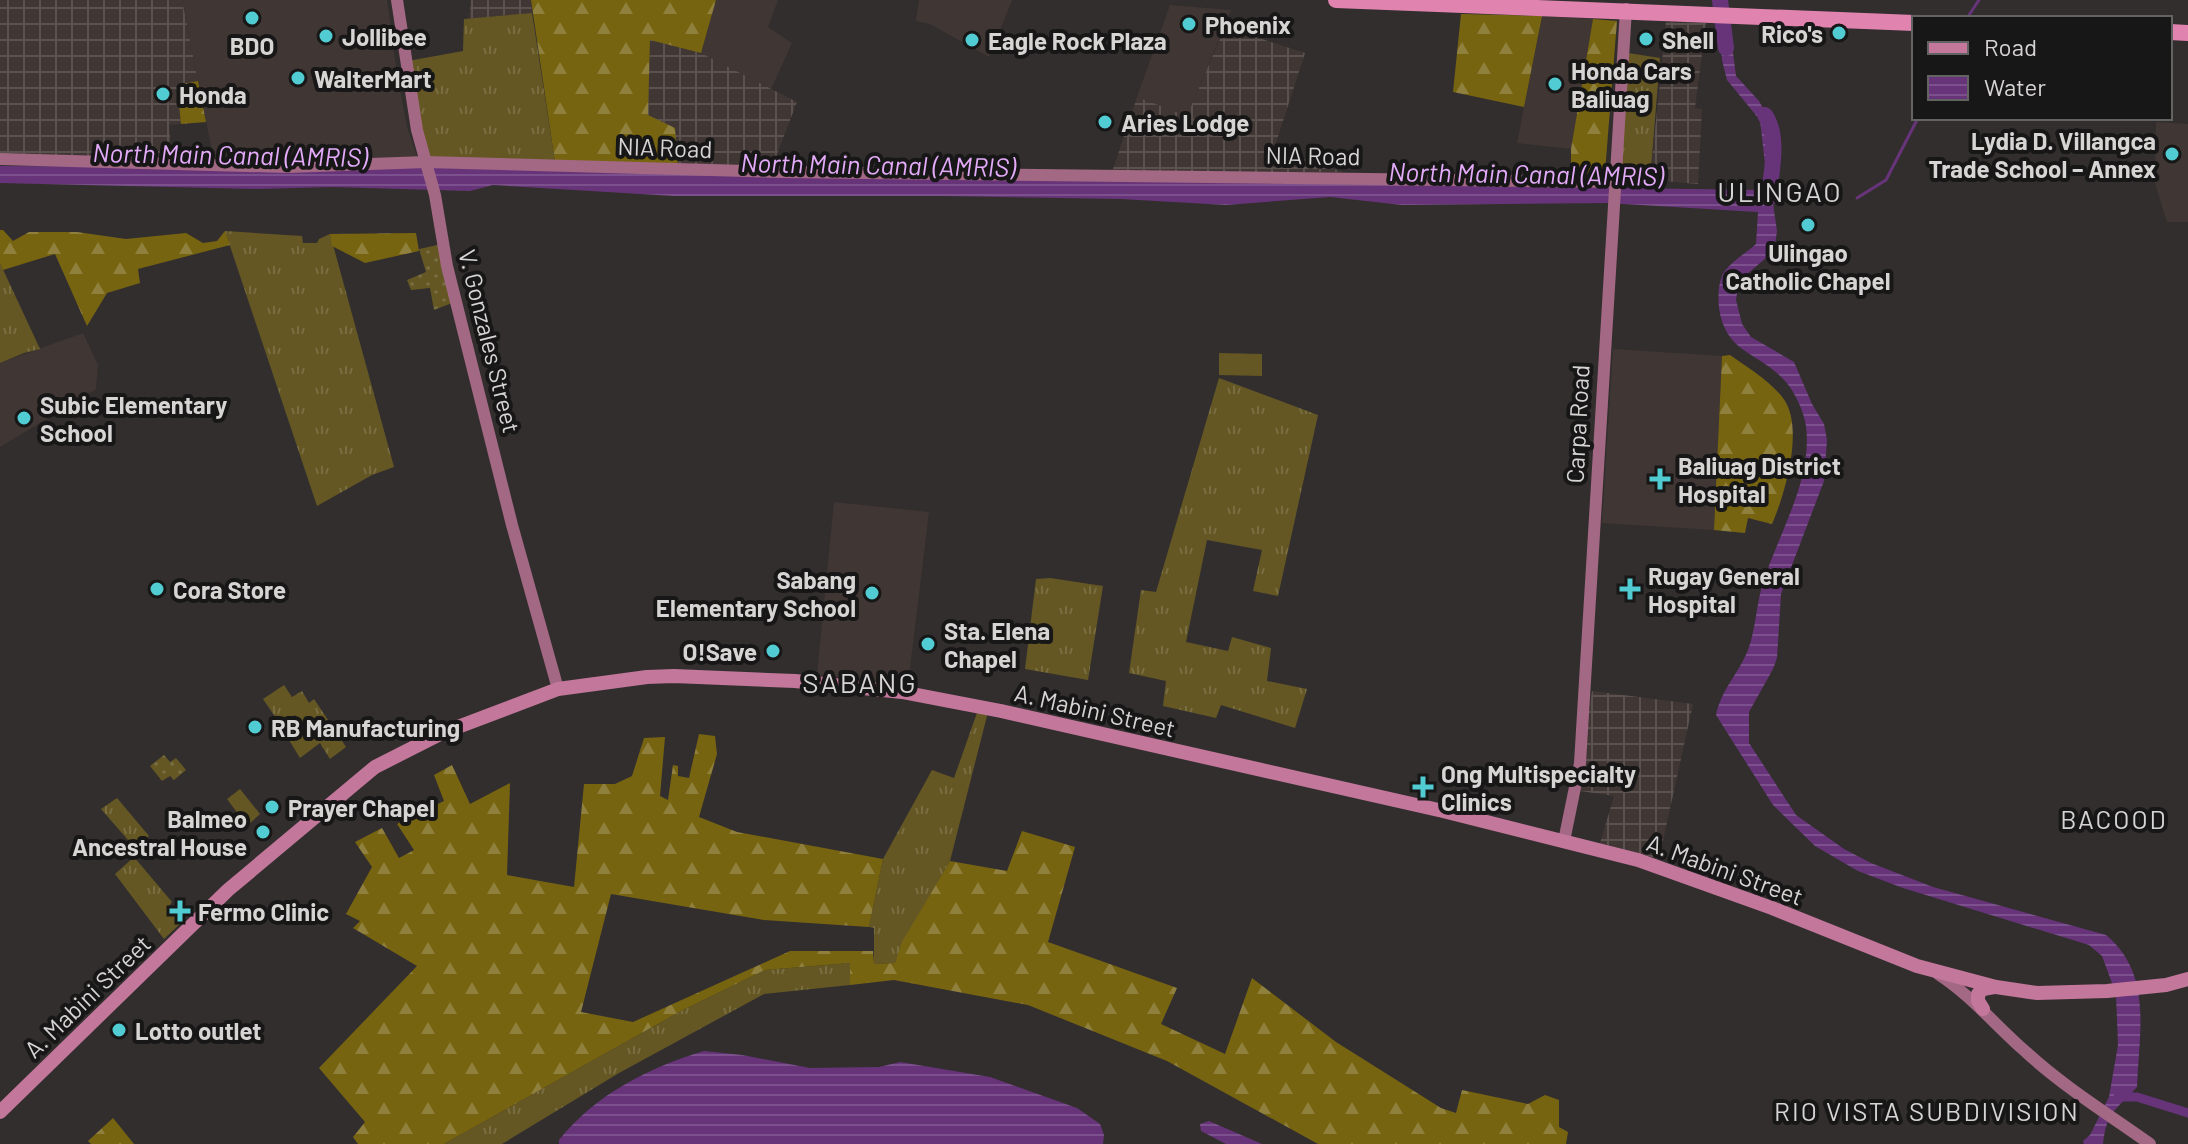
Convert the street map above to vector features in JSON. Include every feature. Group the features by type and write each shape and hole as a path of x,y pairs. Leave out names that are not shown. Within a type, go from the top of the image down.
{"highway":[{"path":"1336,0 1626,9 1912,23"}],"main road":[{"name":"A. Mabini Street","path":"0,1112 204,913 356,781 405,749 558,689 674,676 795,681 902,692 1001,711 1564,841 1693,879 1932,970 1996,987 2037,993 2107,991 2166,985 2188,979"},
{"path":"1983,1009 1978,994 1983,989 1996,987"}],"street":[{"name":"V. Gonzales Street","path":"397,0 417,130 435,195 447,266 512,525 558,689"},
{"name":"Carpa Road","path":"1564,841 1580,763 1626,9"},
{"name":"NIA Road","path":"0,159 287,167 427,164 1616,184"},
{"path":"1932,970 1983,1009 2025,1051 2081,1097 2150,1144"}],"shaded area":[{"path":"0,0 182,0 198,81 178,85 181,124 169,125 172,157 0,155"},
{"name":"WalterMart","path":"182,0 387,0 407,127 418,159 214,161"},
{"path":"471,0 531,0 532,13 469,19"},
{"path":"716,0 778,0 768,27 792,43 771,89 701,53"},
{"name":"Eagle Rock Plaza","path":"919,0 1012,0 989,57 930,24 916,21"},
{"path":"1170,5 1231,10 1187,117 1137,97"},
{"name":"Honda Cars Baliuag","path":"1542,16 1593,19 1571,149 1517,143"},
{"path":"1666,22 1706,23 1695,108 1702,109 1698,184 1650,180"},
{"path":"1225,27 1305,53 1274,149 1343,172 1112,172 1137,97 1187,116"},
{"path":"650,39 701,53 797,102 771,170 678,165 648,115"},
{"name":"Lydia D. Villangca Trade School – Annex","path":"2156,122 2188,124 2188,222 2167,222 2155,183"},
{"name":"Subic Elementary School","path":"83,333 98,365 96,389 0,447 0,363"},
{"name":"Baliuag District Hospital","path":"1613,349 1722,356 1714,530 1602,523"},
{"name":"Sabang Elementary School","path":"834,502 929,512 908,684 817,675"},
{"path":"1592,691 1693,704 1659,859 1600,843 1614,796 1580,791"}],"green space":[{"path":"531,0 716,0 701,53 650,40 648,115 675,128 678,165 555,162"},
{"path":"532,13 555,162 430,158 413,99 408,61 463,51 464,19"},
{"path":"1461,14 1542,16 1524,107 1453,92"},
{"path":"1593,19 1617,21 1605,172 1609,178 1571,177 1571,149"},
{"path":"1628,53 1660,58 1650,180 1621,179"},
{"path":"198,81 206,122 181,124 177,85"},
{"path":"0,230 13,241 29,232 77,232 126,239 186,233 203,243 217,241 225,231 230,245 138,269 140,283 107,293 87,326 55,254 3,270 0,263"},
{"path":"225,231 302,236 303,243 317,243 330,234 394,467 372,475 317,506"},
{"path":"416,233 419,251 365,263 332,246 330,234"},
{"path":"438,245 452,303 434,310 430,288 411,290 407,280 426,272 419,249"},
{"path":"0,263 40,349 0,363"},
{"path":"1219,353 1262,354 1262,376 1219,375"},
{"path":"1730,355 1778,392 1789,411 1792,426 1791,461 1772,524 1748,518 1745,533 1714,530 1722,356"},
{"path":"1219,378 1318,415 1278,596 1253,591 1262,550 1207,540 1186,642 1228,651 1232,637 1271,648 1267,681 1307,689 1295,728 1221,705 1216,718 1163,706 1166,681 1129,673 1141,590 1156,592"},
{"path":"1050,578 1103,586 1088,680 1025,669 1036,579"},
{"path":"284,685 292,697 302,691 309,703 314,699 346,747 330,759 320,743 300,758 289,740 304,728 295,715 280,724 263,699"},
{"path":"978,710 988,712 950,861 903,942 895,963 874,964 874,928 869,927 883,859 932,770 954,778"},
{"path":"699,734 715,736 717,754 699,817 737,832 883,859 869,927 764,920 611,894 581,1012 633,1022 790,951 873,951 874,964 895,963 902,942 950,861 1007,871 1022,831 1075,847 1048,942 1177,988 1161,1024 1225,1054 1252,978 1336,1042 1441,1108 1456,1113 1462,1090 1528,1104 1545,1095 1559,1100 1559,1127 1568,1132 1566,1144 1318,1144 1167,1061 1028,1005 894,980 850,985 850,963 765,970 681,1011 444,1144 358,1144 353,1137 365,1122 319,1068 417,966 353,928 360,921 346,914 372,867 355,842 382,828 399,858 414,850 397,824 444,801 434,775 452,765 470,804 510,783 507,875 574,887 584,784 615,784 632,776 644,738 665,737 660,796 668,800 673,765 678,766 678,776 689,778"},
{"path":"164,755 170,762 176,758 186,770 174,780 170,776 162,781 150,766"},
{"path":"240,789 260,814 247,826 227,799"},
{"path":"117,798 149,836 135,848 101,809"},
{"path":"134,857 172,902 168,907 182,922 164,939 115,874"},
{"path":"851,963 850,985 764,994 619,1073 502,1144 444,1144 681,1011 765,970"},
{"path":"113,1118 134,1144 91,1144 88,1141"}],"water":[{"name":"North Main Canal (AMRIS)","path":"1720,29 1730,30 1736,76 1759,101 1770,121 1771,190 1777,231 1774,251 1739,281 1736,300 1742,324 1751,337 1794,362 1824,424 1827,440 1824,481 1781,594 1777,658 1749,712 1749,743 1796,815 1844,849 1933,887 2106,935 2121,951 2131,968 2140,1005 2137,1087 2110,1117 2103,1144 2084,1144 2083,1141 2090,1135 2109,1097 2118,1045 2116,994 2102,956 2089,945 1903,888 1858,871 1815,846 1773,805 1716,715 1748,650 1761,590 1799,489 1807,447 1805,420 1793,391 1776,372 1736,344 1723,323 1719,308 1719,290 1724,272 1756,244 1758,212 1607,203 1402,205 1330,197 1226,205 1121,199 944,196 674,196 493,185 470,191 0,183 0,166 445,168 832,177 1765,190 1767,181 1760,120 1727,80"},
{"path":"704,1051 810,1068 879,1067 900,1062 990,1077 1077,1108 1100,1124 1103,1144 559,1144 574,1124 606,1096 643,1075"},
{"path":"1209,1121 1262,1144 1226,1144 1201,1131 1200,1124"}],"waterway":[{"path":"1720,0 1726,48"},
{"path":"1968,16 1979,0"},
{"path":"1765,115 1773,140 1770,186"},
{"path":"1857,198 1886,180 1917,120"},
{"path":"1772,202 1782,203"},
{"name":"North Main Canal (AMRIS)","path":"2118,1097 2137,1097 2188,1113"}],"place":[{"name":"BDO","path":"252,18"},
{"name":"Phoenix","path":"1189,24"},
{"name":"Rico's","path":"1839,33"},
{"name":"Jollibee","path":"326,36"},
{"name":"Shell","path":"1646,39"},
{"name":"Eagle Rock Plaza","path":"972,40"},
{"name":"WalterMart","path":"298,78"},
{"name":"Honda Cars Baliuag","path":"1555,84"},
{"name":"Honda","path":"163,94"},
{"name":"Aries Lodge","path":"1105,122"},
{"name":"Lydia D. Villangca Trade School – Annex","path":"2172,154"},
{"name":"Ulingao Catholic Chapel","path":"1808,225"},
{"name":"Subic Elementary School","path":"24,418"},
{"name":"Baliuag District Hospital","path":"1660,479"},
{"name":"Cora Store","path":"157,589"},
{"name":"Rugay General Hospital","path":"1630,589"},
{"name":"Sabang Elementary School","path":"872,593"},
{"name":"Sta. Elena Chapel","path":"928,644"},
{"name":"O!Save","path":"773,651"},
{"name":"RB Manufacturing","path":"255,727"},
{"name":"Ong Multispecialty Clinics","path":"1423,787"},
{"name":"Prayer Chapel","path":"272,807"},
{"name":"Balmeo Ancestral House","path":"263,832"},
{"name":"Fermo Clinic","path":"180,911"},
{"name":"Lotto outlet","path":"119,1030"}],"district":[{"name":"ULINGAO","path":"1780,191"},
{"name":"SABANG","path":"860,682"},
{"name":"BACOOD","path":"2114,818"},
{"name":"RIO VISTA SUBDIVISION","path":"1927,1110"}]}
